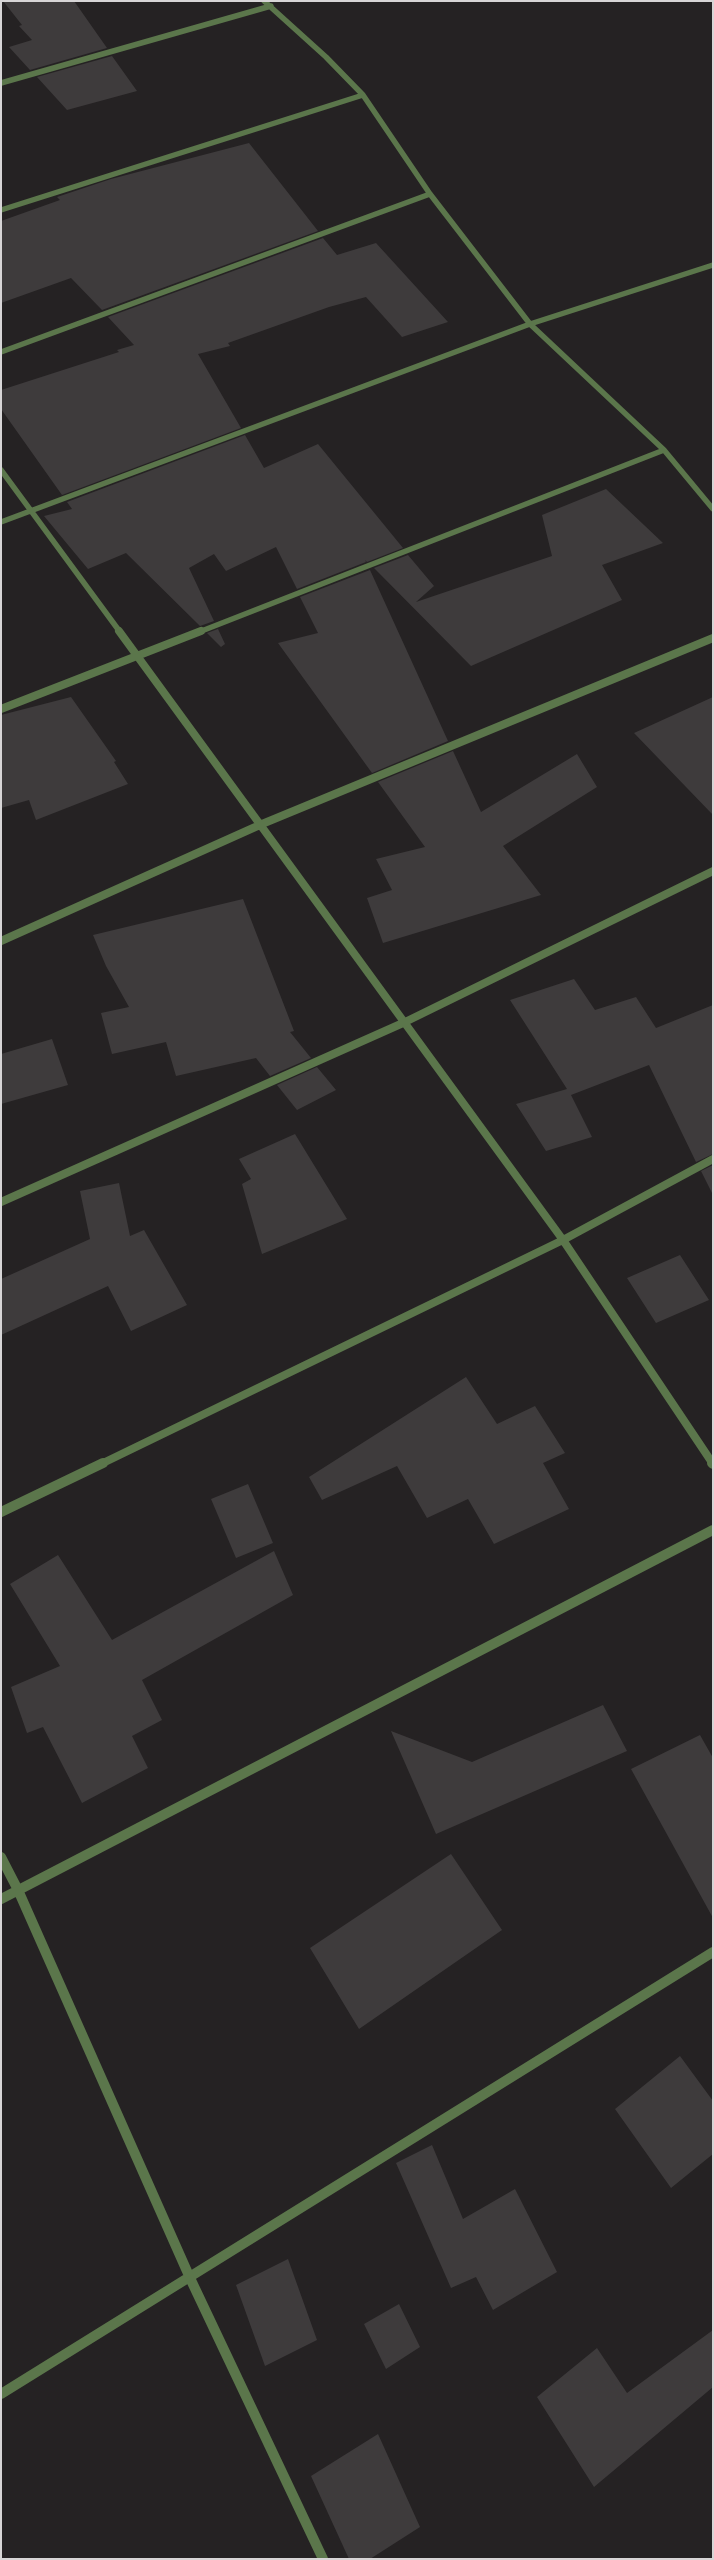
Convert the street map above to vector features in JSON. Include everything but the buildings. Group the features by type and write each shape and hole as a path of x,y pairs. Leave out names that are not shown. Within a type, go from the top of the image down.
{"street":[{"path":"264,1 363,95 430,194 530,324 664,450 713,509"},
{"path":"1,83 271,6"},
{"path":"1,210 363,95"},
{"path":"1,352 430,194"},
{"path":"1,522 530,324 713,265"},
{"path":"1,709 664,450"},
{"path":"1,470 30,512 138,655 262,824 403,1023 563,1240 713,1464"},
{"path":"1,941 262,824 713,638"},
{"path":"1,1202 403,1023 713,871"},
{"path":"1,1512 563,1240 713,1159"},
{"path":"1,1899 713,1530"},
{"path":"1,1857 18,1890 190,2278 323,2559"},
{"path":"1,2394 713,1952"}]}
